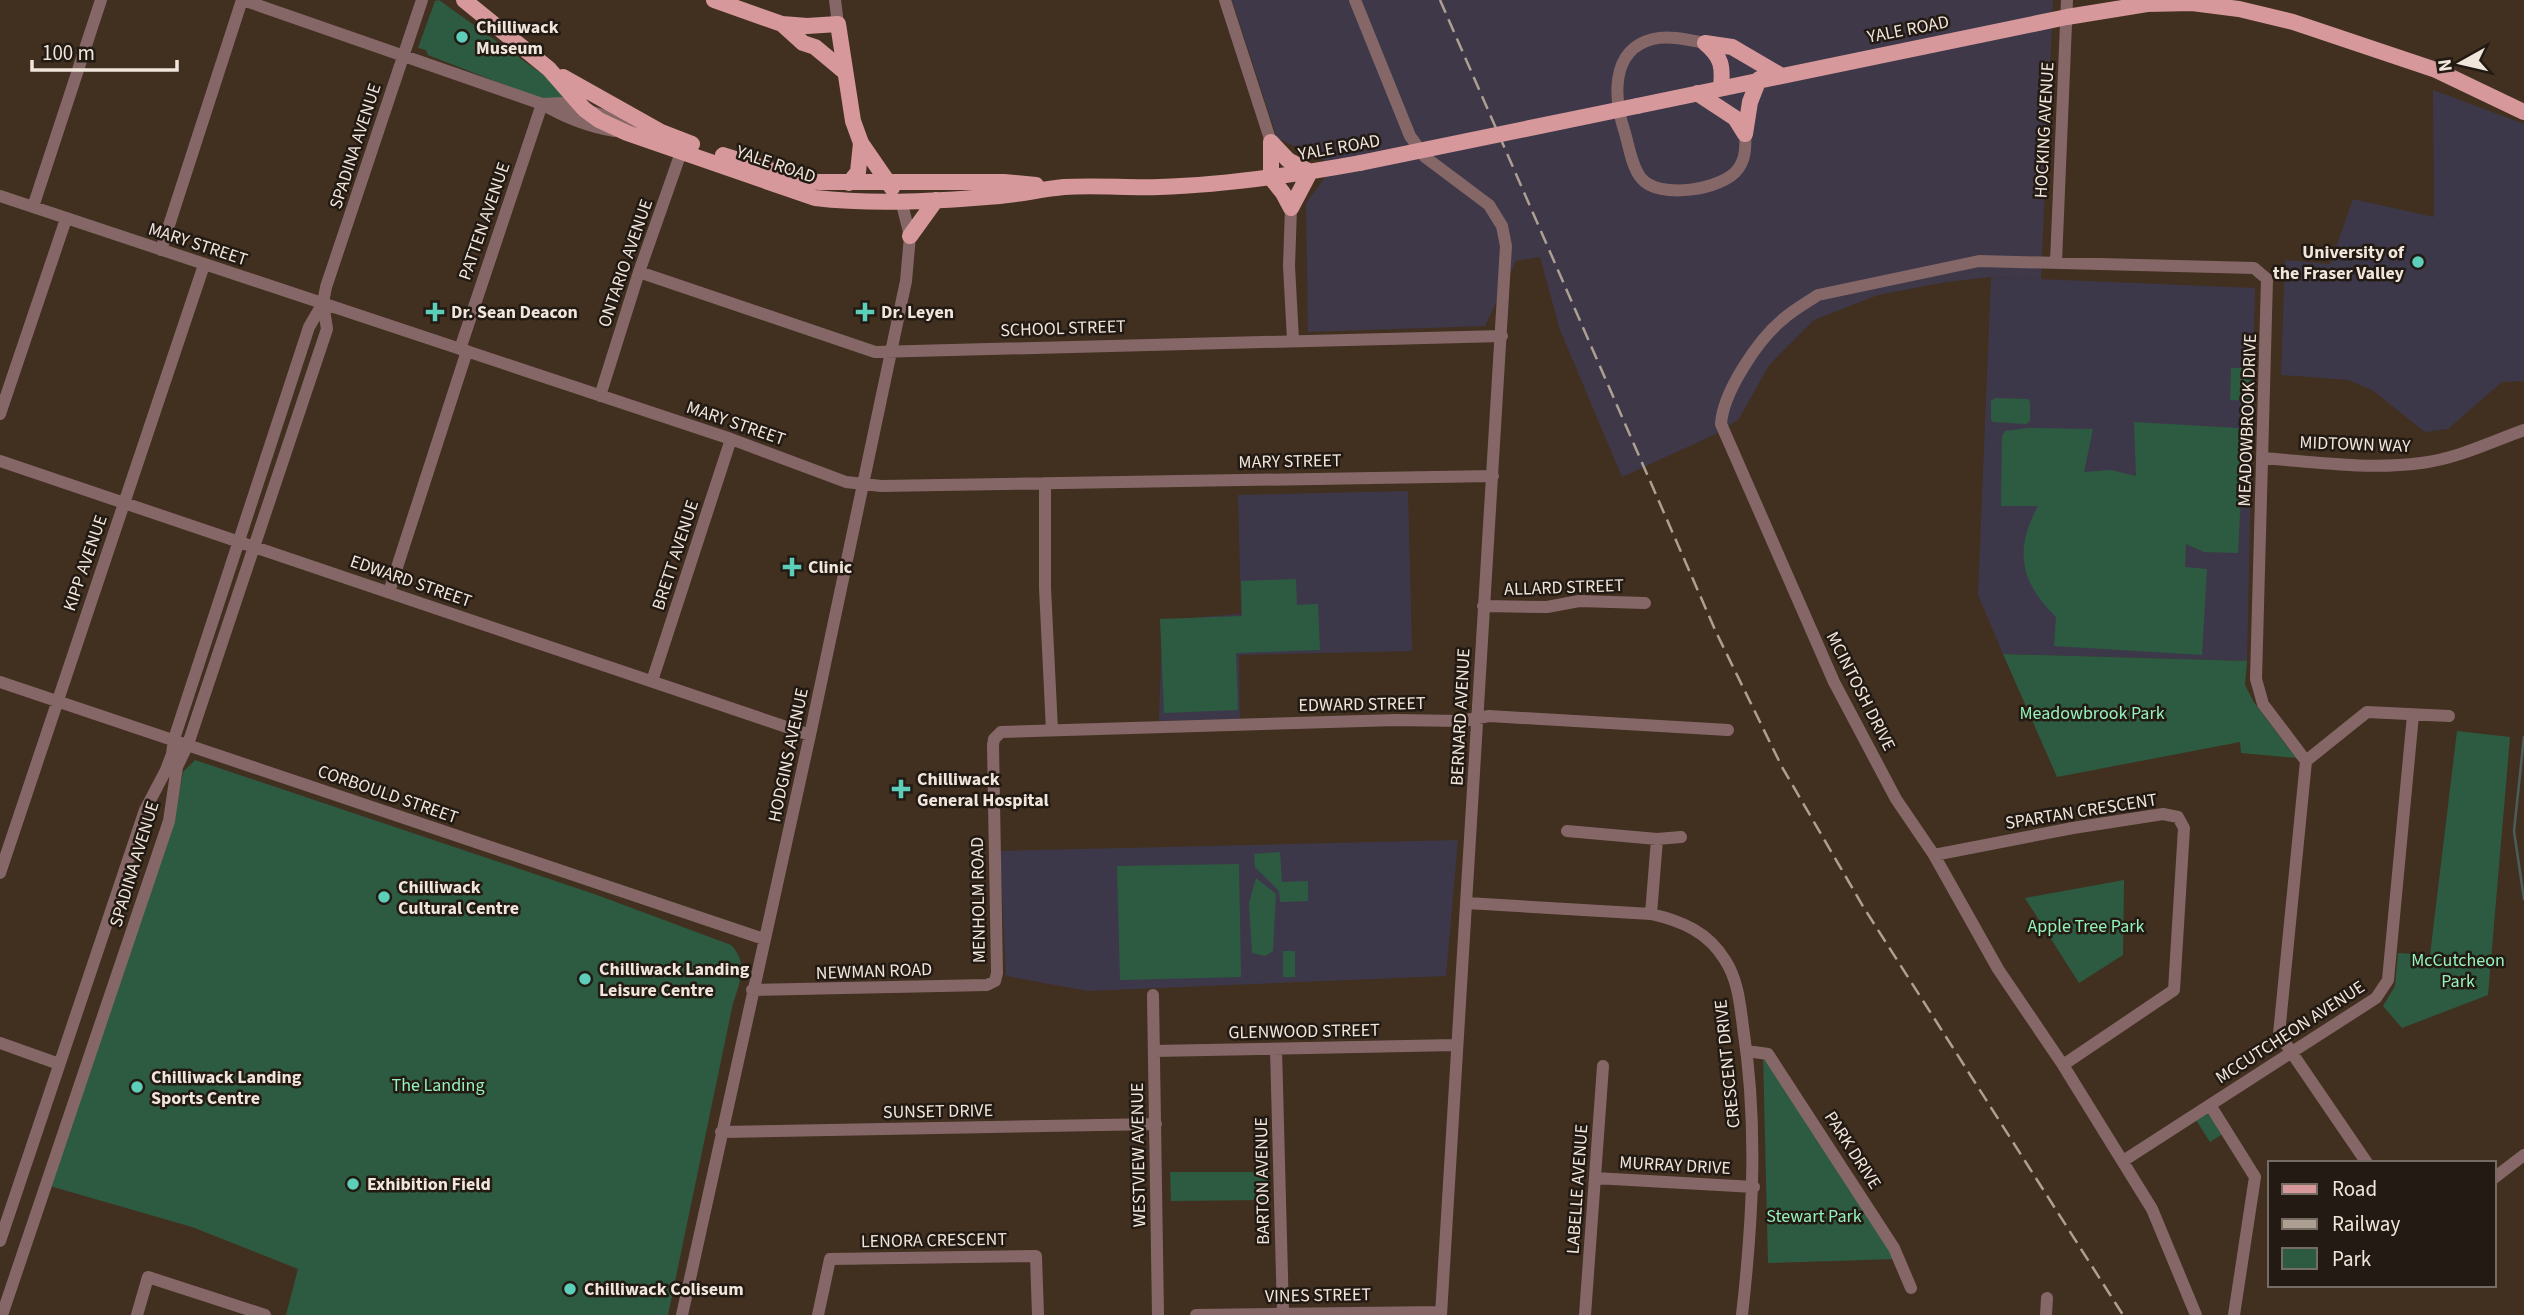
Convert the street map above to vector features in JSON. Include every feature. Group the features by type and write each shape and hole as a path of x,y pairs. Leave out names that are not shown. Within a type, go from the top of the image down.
{"main road":[{"name":"YALE ROAD","path":"464,0 549,69 584,108 599,120 627,133 818,183 1004,181 1062,187 1158,187 1271,178 1360,163 2067,17 2147,4 2192,3 2239,9 2293,22 2436,70 2524,111"},
{"path":"714,0 782,24 838,24 853,121 861,143 901,200"},
{"path":"782,24 803,43 815,47 845,72"},
{"path":"1706,43 1732,47 1780,75"},
{"path":"1706,43 1718,53 1723,66 1721,87"},
{"name":"YALE ROAD","path":"549,69 683,146 815,198 841,201 936,200 1062,187"},
{"path":"1745,134 1749,106 1759,79"},
{"path":"1697,93 1735,118 1745,134"},
{"path":"1271,142 1288,160 1310,172 1291,208"},
{"path":"1271,142 1271,178 1291,208"},
{"path":"849,183 858,172 861,143"},
{"path":"909,236 936,200"}],"street":[{"path":"33,207 101,0"},
{"path":"160,250 243,0 542,104 560,115 594,128 627,133"},
{"name":"SPADINA AVENUE","path":"2,1315 169,821 175,776 327,329 323,303 326,287 422,0"},
{"path":"835,0 838,24"},
{"path":"1225,0 1271,142"},
{"name":"BERNARD AVENUE","path":"1355,0 1410,136 1425,157 1489,205 1502,226 1506,246 1441,1313"},
{"name":"HOCKING AVENUE","path":"2056,262 2067,0"},
{"path":"1706,43 1670,37 1651,39 1635,47 1623,61 1616,78 1618,103 1623,128 1641,179 1656,189 1674,192 1721,183 1738,169 1747,148 1745,134"},
{"path":"542,104 561,103 584,108 660,132"},
{"name":"PATTEN AVENUE","path":"389,592 542,104"},
{"name":"ONTARIO AVENUE","path":"600,396 683,146"},
{"name":"MARY STREET","path":"0,196 731,439 846,482 1045,483 1493,476"},
{"name":"HODGINS AVENUE","path":"682,1315 810,735 906,281 909,236 901,200"},
{"path":"1291,208 1289,267 1293,340"},
{"path":"0,414 66,219"},
{"name":"MCINTOSH DRIVE","path":"2056,262 1979,261 1818,295 1780,321 1761,342 1722,411 1721,424 1834,682 1896,799 1934,855 1998,969 2063,1065 2152,1209 2196,1315"},
{"name":"MEADOWBROOK DRIVE","path":"2056,262 2254,268 2267,279 2256,679 2263,704 2306,761"},
{"name":"KIPP AVENUE","path":"0,873 204,265"},
{"name":"SCHOOL STREET","path":"639,272 875,352 1502,336"},
{"name":"SPADINA AVENUE","path":"0,1241 145,810 166,770 174,738 309,327 323,303"},
{"name":"MIDTOWN WAY","path":"2263,458 2354,464 2423,463 2496,442 2524,430"},
{"name":"BRETT AVENUE","path":"652,681 731,439"},
{"name":"EDWARD STREET","path":"0,461 810,735"},
{"path":"1045,483 1045,588 1052,730"},
{"name":"ALLARD STREET","path":"1483,606 1547,607 1579,601 1646,603"},
{"name":"CORBOULD STREET","path":"0,682 174,738 764,939"},
{"path":"2366,1161 2279,1034 2306,761 2367,712 2449,716"},
{"name":"MCCUTCHEON AVENUE","path":"2123,1161 2376,998 2389,980 2413,715"},
{"name":"EDWARD STREET","path":"997,735 1005,731 1461,720 1489,716 1728,730"},
{"name":"MENHOLM ROAD","path":"995,981 993,745 997,735"},
{"name":"SPARTAN CRESCENT","path":"1934,855 2073,828 2163,814 2178,817 2184,828 2174,990 2063,1065"},
{"path":"1567,831 1657,839 1681,837"},
{"path":"1651,914 1657,839"},
{"name":"CRESCENT DRIVE","path":"1467,903 1651,914 1673,919 1700,932 1719,950 1737,987 1747,1051 1754,1187 1742,1315"},
{"name":"NEWMAN ROAD","path":"752,990 987,985 995,981"},
{"name":"WESTVIEW AVENUE","path":"1153,995 1158,1315"},
{"path":"0,1043 59,1064"},
{"name":"GLENWOOD STREET","path":"1154,1051 1456,1045"},
{"name":"BARTON AVENUE","path":"1276,1049 1283,1313"},
{"name":"PARK DRIVE","path":"1747,1051 1768,1054 1894,1248 1911,1288"},
{"name":"LABELLE AVENUE","path":"1586,1315 1603,1066"},
{"path":"2210,1105 2255,1177 2234,1315"},
{"name":"SUNSET DRIVE","path":"721,1132 1156,1124"},
{"path":"2496,1176 2524,1155"},
{"name":"MURRAY DRIVE","path":"1595,1178 1754,1187"},
{"name":"LENORA CRESCENT","path":"818,1315 830,1259 1036,1256 1038,1315"},
{"path":"137,1315 148,1277 265,1315"},
{"path":"2046,1315 2047,1298"},
{"name":"VINES STREET","path":"1196,1315 1441,1313"}],"shaded area":[{"path":"1232,0 2053,0 2041,279 1991,277 1946,282 1878,295 1814,320 1769,365 1739,419 1716,434 1622,477 1560,330 1540,257 1516,261 1485,326 1308,332 1306,203 1329,172 1324,160 1277,138"},
{"name":"University of the Fraser Valley","path":"2433,90 2524,124 2524,381 2502,382 2448,429 2425,432 2372,390 2348,380 2281,375 2285,260 2330,264 2353,199 2434,217"},
{"path":"1991,277 2255,288 2247,661 2003,654 1978,595"},
{"path":"1408,491 1412,651 1239,655 1240,719 1159,721 1162,620 1241,614 1238,495"},
{"path":"1458,840 1446,976 1087,991 1006,976 1000,851"}],"green space":[{"path":"439,0 552,81 568,101 546,101 428,55 426,50 418,48 435,1"},
{"path":"2231,368 2250,368 2249,401 2230,400"},
{"path":"1995,398 2028,399 2030,421 2026,424 1993,422 1991,401"},
{"path":"2134,422 2238,428 2244,434 2238,553 2204,552 2186,544 2185,567 2207,569 2202,655 2054,646 2056,617 2035,591 2024,565 2026,537 2038,506 2001,506 2002,436 2005,431 2028,428 2093,429 2084,472 2111,470 2136,476"},
{"path":"1296,579 1297,605 1318,604 1320,650 1236,653 1238,710 1164,713 1160,619 1242,616 1241,581"},
{"name":"Meadowbrook Park","path":"2003,654 2247,661 2245,685 2253,701 2296,758 2241,753 2240,742 2057,777"},
{"name":"McCutcheon Park","path":"2457,731 2510,737 2488,995 2402,1028 2383,1006 2395,986 2398,953 2430,955"},
{"name":"The Landing","path":"195,760 597,895 731,945 739,958 740,980 668,1315 286,1315 298,1269 192,1227 50,1186 176,811 183,772"},
{"path":"1280,852 1282,882 1308,881 1308,901 1280,902 1279,891 1255,867 1254,854"},
{"path":"1239,864 1241,977 1120,980 1117,866"},
{"path":"1256,878 1276,894 1273,951 1265,956 1252,953 1249,903"},
{"name":"Apple Tree Park","path":"2124,880 2123,955 2079,983 2025,898"},
{"path":"1283,951 1295,951 1295,977 1283,977"},
{"name":"Stewart Park","path":"1763,1053 1896,1259 1768,1263"},
{"path":"2207,1114 2212,1116 2224,1133 2210,1142 2196,1120"},
{"path":"1170,1172 1268,1172 1269,1200 1171,1201"}],"waterway":[{"path":"2524,737 2514,831 2524,899"}],"railway":[{"path":"1440,0 1716,632 1782,767 1864,908 2123,1315"}],"place":[{"name":"Chilliwack Museum","path":"462,37"},
{"name":"University of the Fraser Valley","path":"2418,262"},
{"name":"Dr. Sean Deacon","path":"435,312"},
{"name":"Dr. Leyen","path":"865,312"},
{"name":"Clinic","path":"792,567"},
{"name":"Chilliwack General Hospital","path":"901,789"},
{"name":"Chilliwack Cultural Centre","path":"384,897"},
{"name":"Chilliwack Landing Leisure Centre","path":"585,979"},
{"name":"Chilliwack Landing Sports Centre","path":"137,1087"},
{"name":"Exhibition Field","path":"353,1184"},
{"name":"Chilliwack Coliseum","path":"570,1289"}]}
